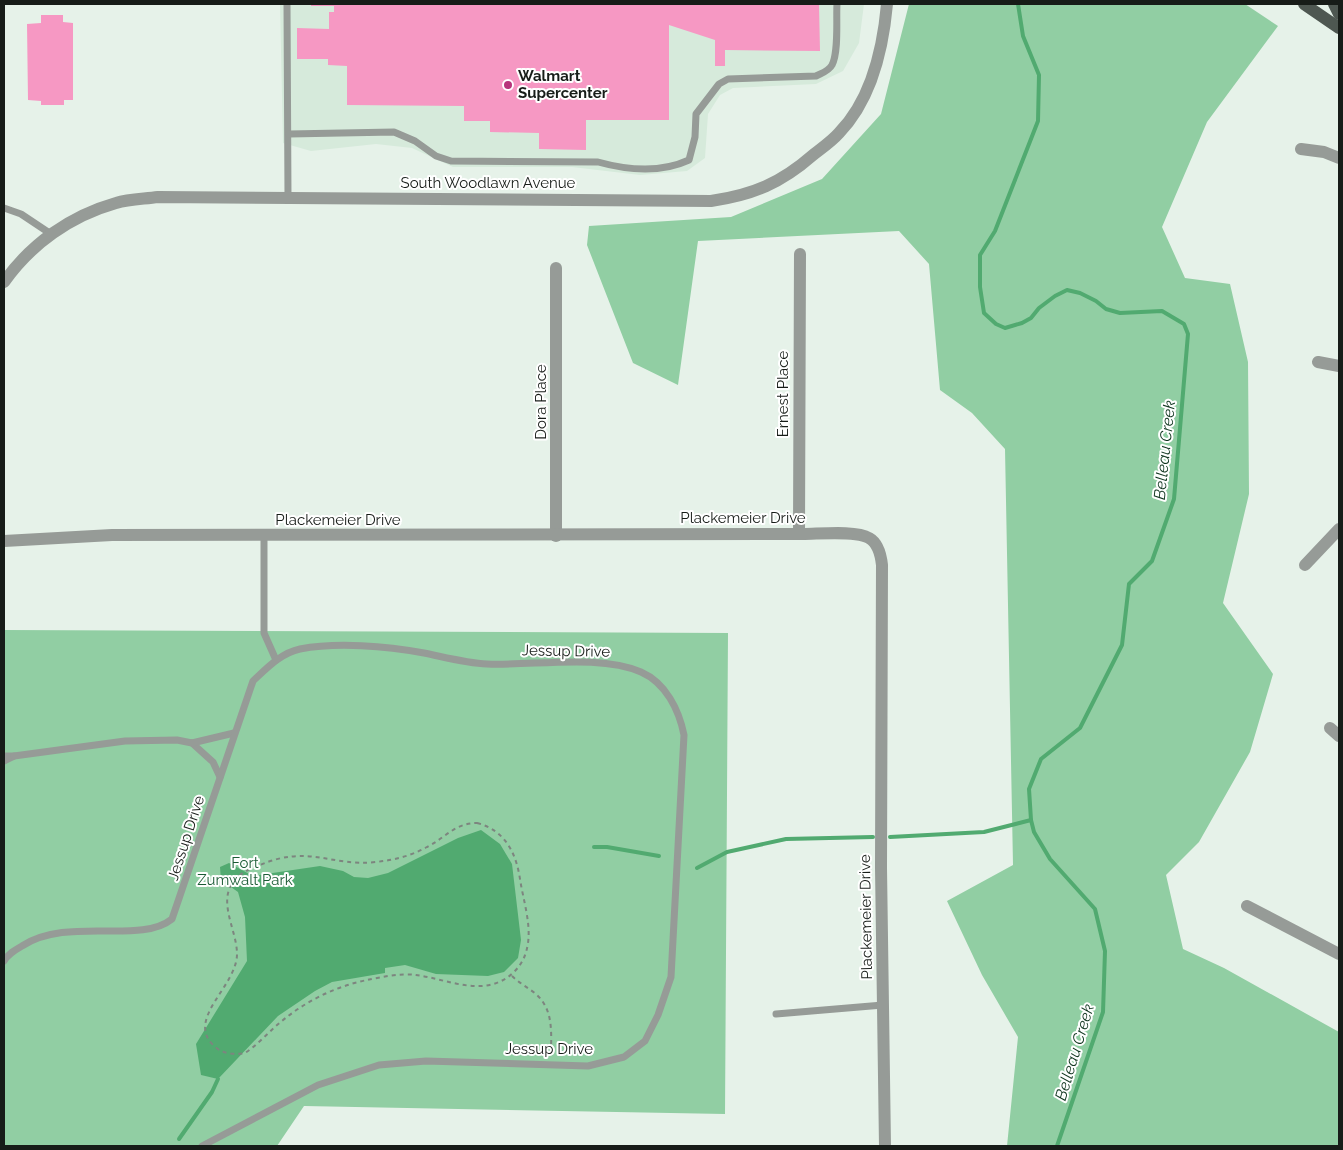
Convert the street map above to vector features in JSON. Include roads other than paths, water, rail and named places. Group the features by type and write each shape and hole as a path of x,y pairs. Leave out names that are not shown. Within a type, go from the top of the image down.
{"main road":[{"path":"1304,4 1339,28"},
{"path":"1334,4 1339,14"}],"street":[{"name":"South Woodlawn Avenue","path":"4,282 37,243 79,218 116,203 158,197 711,201 759,191 798,168 840,133 845,126 859,105 873,76 883,38 887,4"},
{"path":"1301,149 1324,152 1339,158"},
{"name":"Ernest Place","path":"799,534 800,254"},
{"name":"Dora Place","path":"556,268 556,536"},
{"path":"1318,362 1339,366"},
{"path":"1305,565 1339,529"},
{"name":"Plackemeier Drive","path":"4,541 112,535 556,536 799,534 860,535 869,538 876,545 881,556 885,1146"},
{"path":"1247,906 1339,954"}],"lane":[{"path":"287,4 288,198"},
{"path":"289,134 394,132 415,141 436,156 451,161 598,162 620,168 647,169 678,165 689,160 695,137 696,114 719,84 728,79 816,76 832,67 835,58 837,4"},
{"path":"4,208 21,214 51,234"},
{"path":"264,536 264,633 268,647 276,660"},
{"name":"Jessup Drive","path":"4,960 34,938 71,930 145,930 164,925 172,919 182,896 234,733 253,681 276,660 297,650 330,645 418,652 485,664 611,663 643,673 669,694 681,718 684,735 672,978 658,1015 645,1040 624,1057 588,1066 426,1061 379,1065 318,1085 202,1146"},
{"path":"4,756 125,741 177,740 192,743 234,733"},
{"path":"192,743 213,762 220,777"},
{"path":"4,761 14,756"},
{"path":"776,1014 883,1005"}],"waterway":[{"name":"Belleau Creek","path":"1018,4 1023,36 1039,75 1038,121 995,231 980,255 980,287 984,313 996,324 1005,328 1031,318 1039,308 1067,290 1080,293 1096,301 1106,309 1120,313 1162,311 1184,324 1188,334 1174,499 1152,561 1129,584 1122,645 1080,728 1041,759 1029,789 1031,820 1034,832 1050,859 1095,909 1105,951 1103,1012 1057,1146"},
{"path":"890,837 984,832 1031,820"},
{"path":"697,868 727,852 786,839 873,837"},
{"path":"594,847 607,847 659,856"},
{"path":"179,1139 212,1092 218,1079"}],"place":[{"name":"Walmart Supercenter","path":"508,85"}],"park label":[{"name":"Fort Zumwalt Park","path":"245,872"}]}
